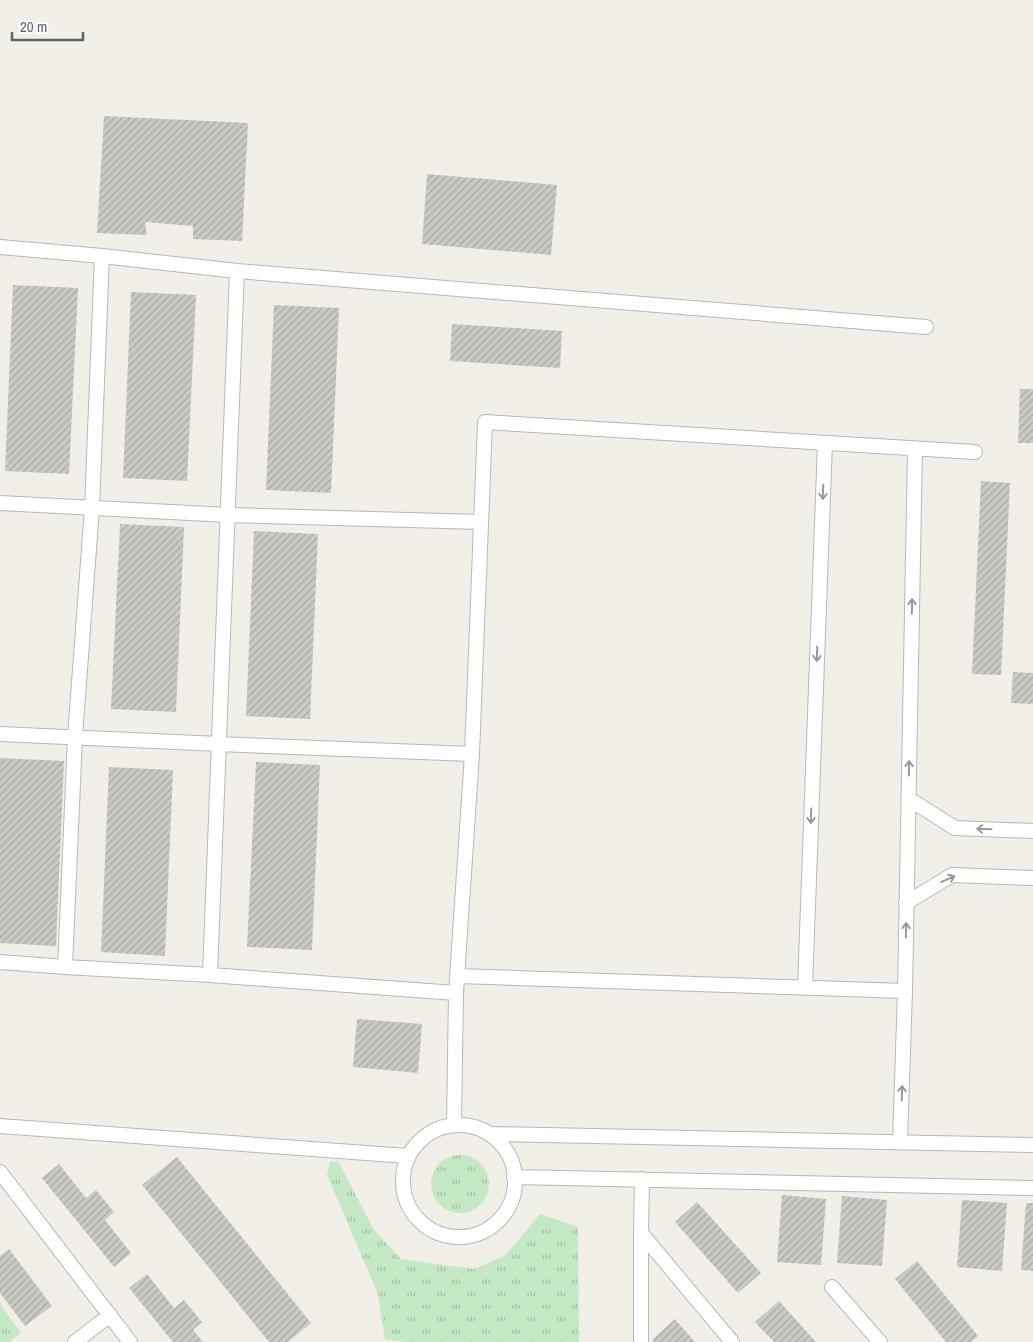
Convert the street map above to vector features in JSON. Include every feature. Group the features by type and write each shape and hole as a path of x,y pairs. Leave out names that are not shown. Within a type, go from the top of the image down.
{"lane":[{"path":"0,247 238,271 926,327"},
{"path":"65,967 75,737 92,508 102,256"},
{"path":"210,975 238,271"},
{"path":"454,1124 456,993 472,754 485,422 975,452"},
{"path":"805,987 825,443"},
{"path":"900,1142 905,991 916,448"},
{"path":"0,503 228,515 481,522"},
{"path":"0,734 472,754"},
{"path":"909,800 955,828 1033,831"},
{"path":"906,903 952,875 1033,878"},
{"path":"0,962 456,993"},
{"path":"458,976 905,991"},
{"path":"454,1124 473,1126 491,1134 505,1148 513,1166 515,1184 512,1202 502,1217 488,1229 472,1236 453,1237 436,1233 420,1222 409,1208 403,1191 402,1173 407,1156 419,1140 435,1129 454,1124"},
{"path":"0,1126 407,1156"},
{"path":"491,1134 1033,1145"},
{"path":"0,1172 130,1342"},
{"path":"514,1177 1033,1188"},
{"path":"641,1342 642,1179"},
{"path":"641,1233 732,1342"},
{"path":"832,1287 880,1342"},
{"path":"76,1342 110,1316"}],"green space":[{"path":"454,1155 466,1155 481,1163 489,1178 489,1190 481,1205 466,1213 454,1213 439,1205 431,1190 431,1178 439,1163"},
{"path":"338,1161 374,1230 401,1259 474,1269 506,1255 540,1214 578,1227 579,1342 408,1342 385,1340 378,1294 327,1175 330,1162"},
{"path":"0,1304 21,1333 9,1342 0,1342"}],"building":[{"path":"104,116 248,123 242,241 193,239 193,226 145,222 147,235 97,233"},
{"path":"427,174 557,185 551,255 422,244"},
{"path":"13,285 78,288 69,474 5,471"},
{"path":"131,292 196,295 187,481 123,478"},
{"path":"274,305 339,308 331,493 266,490"},
{"path":"452,324 562,331 560,368 450,361"},
{"path":"1020,389 1033,389 1033,443 1018,443"},
{"path":"981,481 1010,483 1001,675 972,674"},
{"path":"120,524 184,527 176,712 111,709"},
{"path":"254,531 318,534 310,719 246,716"},
{"path":"1013,672 1033,673 1033,704 1011,703"},
{"path":"0,758 64,761 56,946 0,943"},
{"path":"256,762 320,765 312,950 247,947"},
{"path":"109,767 173,770 165,956 101,952"},
{"path":"357,1019 422,1024 418,1073 353,1067"},
{"path":"177,1157 311,1323 288,1342 269,1342 142,1185"},
{"path":"59,1164 86,1198 96,1190 114,1212 105,1220 131,1253 114,1267 42,1178"},
{"path":"782,1195 826,1199 821,1265 777,1262"},
{"path":"842,1196 887,1200 882,1266 837,1263"},
{"path":"962,1200 1007,1203 1002,1271 957,1267"},
{"path":"697,1202 761,1273 738,1293 675,1222"},
{"path":"1026,1203 1033,1203 1033,1271 1021,1270"},
{"path":"9,1249 52,1306 25,1326 0,1293 0,1256"},
{"path":"917,1261 978,1336 971,1342 946,1342 895,1279"},
{"path":"147,1274 174,1308 184,1300 202,1322 193,1330 203,1342 173,1342 129,1288"},
{"path":"779,1301 816,1342 774,1342 755,1322"},
{"path":"675,1319 695,1342 654,1342 652,1340"}]}
